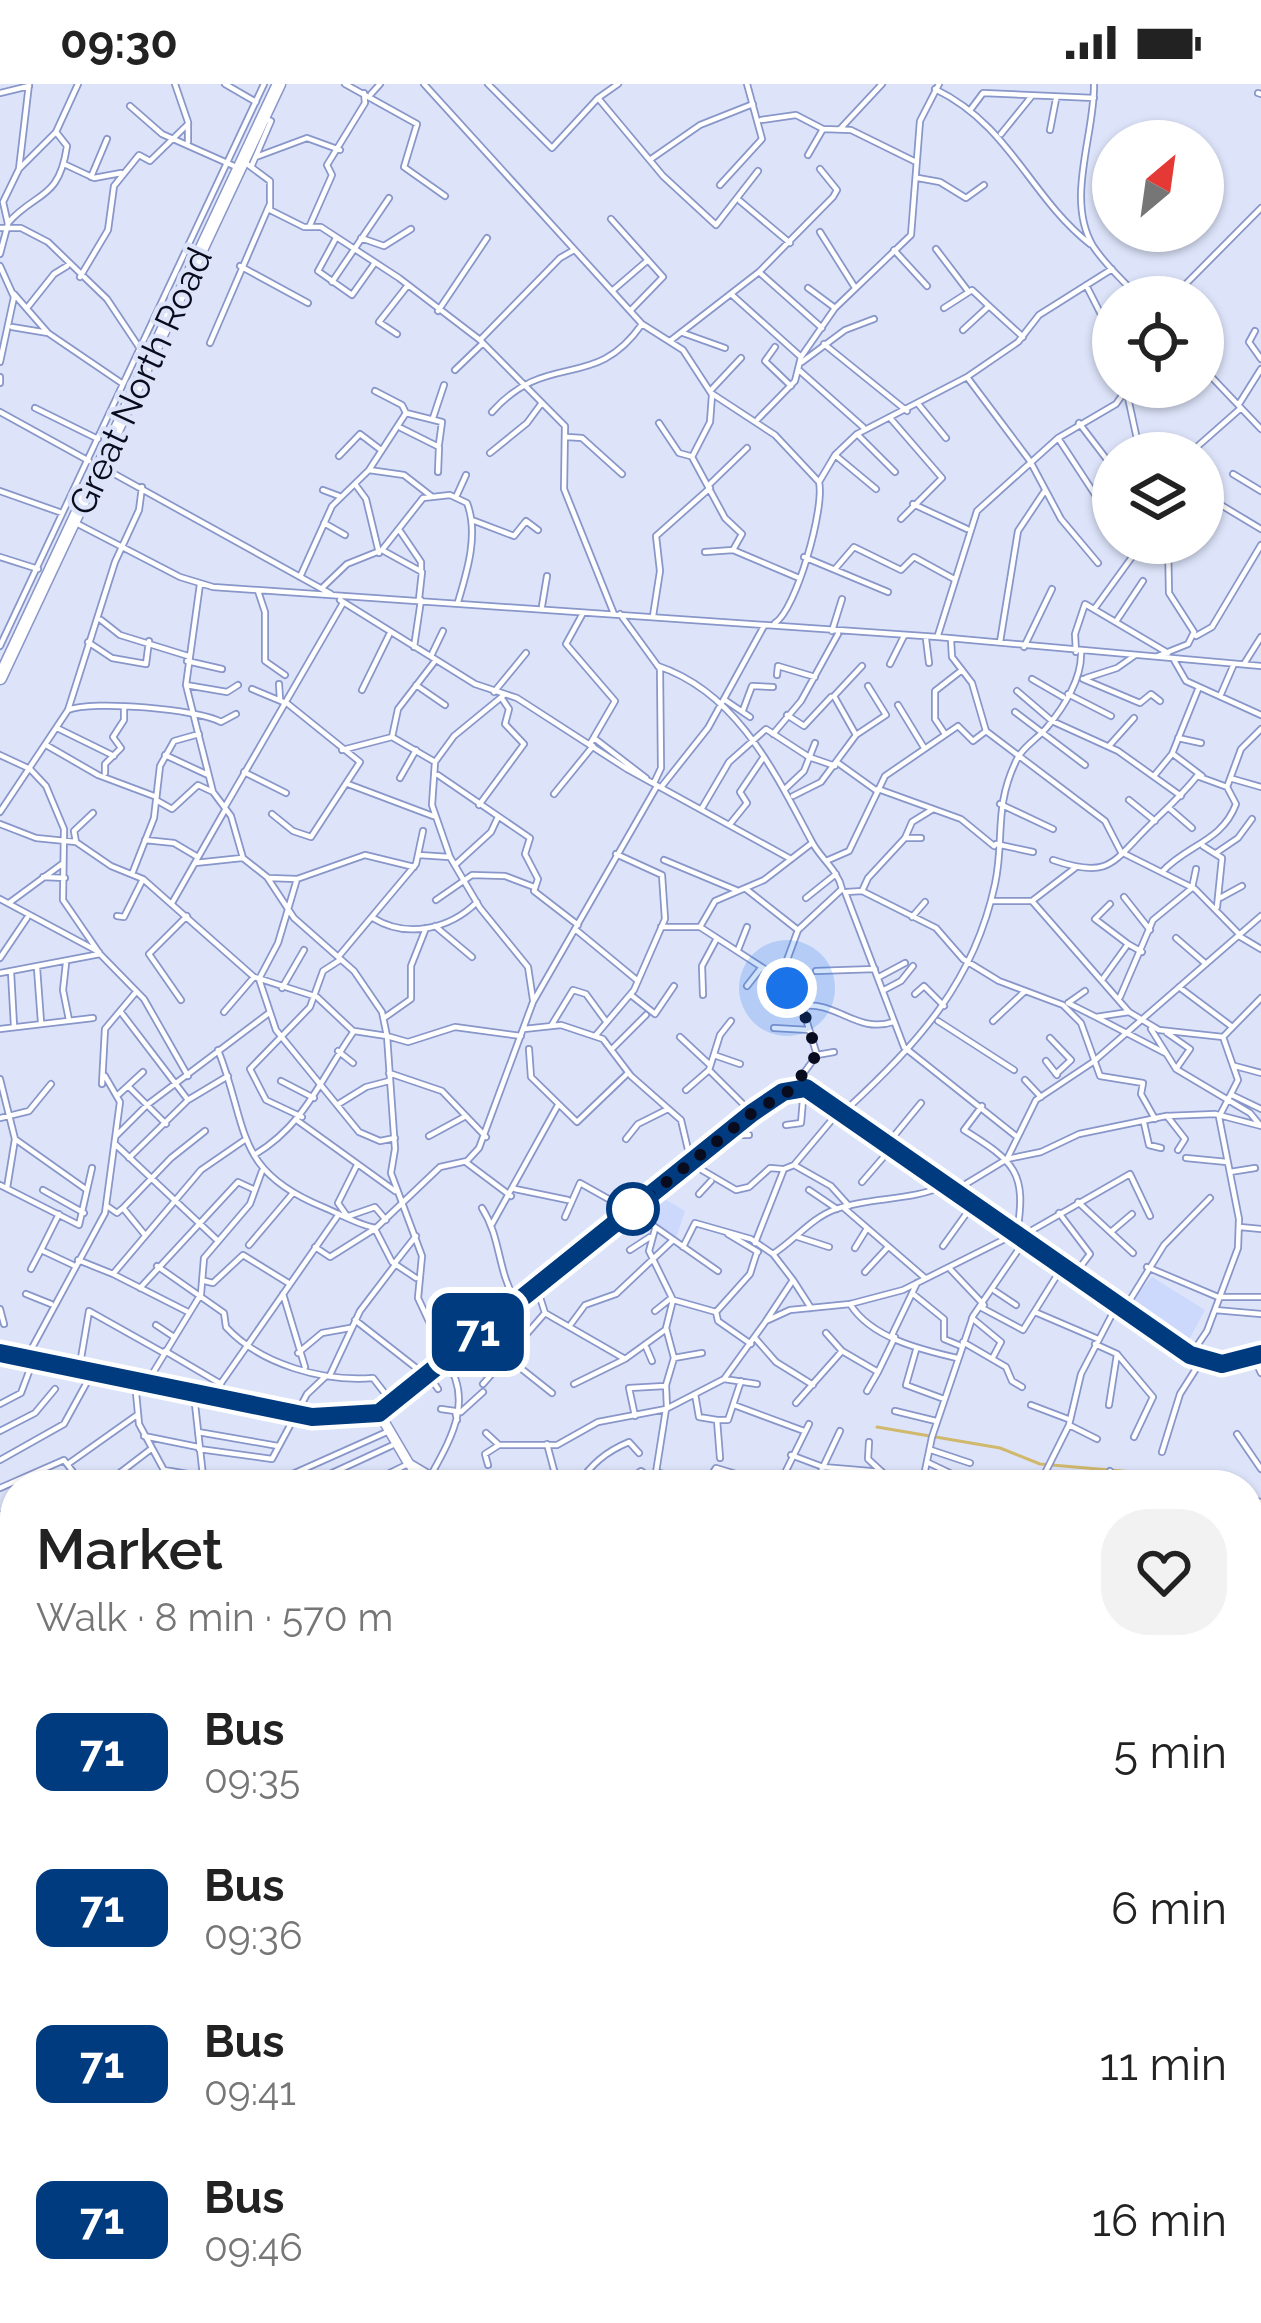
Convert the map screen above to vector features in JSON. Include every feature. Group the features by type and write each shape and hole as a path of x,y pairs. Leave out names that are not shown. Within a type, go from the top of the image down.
{"main road":[{"name":"Great North Road","path":"0,678 68,517 243,162 272,84"},
{"name":"Great North Road","path":"243,162 272,84"},
{"name":"Great North Road","path":"0,663 94,464"}],"street":[{"path":"0,254 8,224 3,189 56,132 78,84"},
{"path":"175,84 188,124 188,144"},
{"path":"225,84 256,102"},
{"path":"94,464 98,439 123,384 243,162 256,102 272,84"},
{"path":"345,84 418,124 404,167 445,196"},
{"path":"310,225 332,175 327,165 340,150 368,93 380,84"},
{"path":"424,84 536,201 642,324 688,355 711,392 757,421 819,482"},
{"path":"488,84 552,148 598,98 618,84"},
{"path":"720,185 759,146 761,120 747,84"},
{"path":"839,130 882,84"},
{"path":"1092,241 1082,201 1094,84"},
{"path":"0,93 29,85 19,169"},
{"path":"757,421 791,386 802,359 835,308 915,226 920,121 937,86 1000,135 1061,217 1092,244"},
{"path":"970,109 983,93 1094,98"},
{"path":"1000,135 1031,97"},
{"path":"598,98 712,223 721,223 758,171"},
{"path":"1050,130 1056,99"},
{"path":"650,159 700,125 753,104"},
{"path":"130,106 172,139 243,162 270,181 268,206 210,343"},
{"path":"761,120 796,115 823,129 851,130 916,162"},
{"path":"80,278 108,232 107,205 122,173 139,155 157,159 188,124"},
{"path":"808,155 823,129"},
{"path":"0,228 44,200 64,164 68,146 56,132"},
{"path":"243,162 307,138 340,150"},
{"path":"91,177 107,139"},
{"path":"64,164 91,177 122,173"},
{"path":"670,341 759,272 836,193 820,169"},
{"path":"918,178 940,182 967,197 984,185"},
{"path":"330,284 389,198"},
{"path":"740,201 790,242"},
{"path":"268,206 272,212 336,238 408,285 481,342 565,426 564,489 617,614 658,665 750,717"},
{"path":"1194,276 1261,208"},
{"path":"611,218 663,277 630,311"},
{"path":"8,224 43,238 106,299 140,350"},
{"path":"361,238 384,246 411,230"},
{"path":"820,232 854,286"},
{"path":"336,238 318,271 330,284 352,296 374,264"},
{"path":"438,311 488,238"},
{"path":"455,370 574,250"},
{"path":"894,250 927,286"},
{"path":"936,250 968,291 1023,337"},
{"path":"1099,252 1118,276"},
{"path":"611,291 649,260"},
{"path":"0,266 14,294 48,333 123,384"},
{"path":"27,308 54,274 67,266"},
{"path":"240,266 308,303"},
{"path":"654,784 724,702 767,626 787,613 818,518 819,482 835,455 856,434 967,377 1023,337 1039,315 1112,269"},
{"path":"759,272 822,328"},
{"path":"397,334 379,322 408,285"},
{"path":"1086,285 1092,297"},
{"path":"808,288 835,308"},
{"path":"944,308 968,291"},
{"path":"0,362 14,294"},
{"path":"731,294 802,359"},
{"path":"963,330 989,306"},
{"path":"802,359 874,319"},
{"path":"492,412 520,383 608,361 642,324"},
{"path":"9,328 48,333"},
{"path":"1255,331 1249,342 1261,359"},
{"path":"683,333 725,348"},
{"path":"824,344 907,411"},
{"path":"775,347 764,361 791,386"},
{"path":"692,457 710,422 711,392 741,358"},
{"path":"1212,432 1240,406 1261,369"},
{"path":"800,371 865,429"},
{"path":"967,377 1092,555"},
{"path":"433,418 444,385"},
{"path":"1224,390 1261,429"},
{"path":"300,577 339,496 369,470 401,428 406,413 402,404 375,391"},
{"path":"490,453 527,424 542,403"},
{"path":"920,405 946,438"},
{"path":"35,408 98,439"},
{"path":"938,637 977,512 1030,461 1101,408"},
{"path":"0,412 321,588 389,635 593,742 654,784 789,858"},
{"path":"406,413 444,425 438,472"},
{"path":"891,419 942,478 901,519"},
{"path":"659,423 680,453 692,457 725,518 742,533 733,550"},
{"path":"1079,423 1092,440"},
{"path":"401,428 439,447"},
{"path":"339,456 360,434 381,450"},
{"path":"856,434 896,472"},
{"path":"567,437 581,438 622,474"},
{"path":"1058,438 1092,490"},
{"path":"653,616 660,571 656,536 747,448"},
{"path":"835,455 877,489"},
{"path":"369,470 404,475 431,496"},
{"path":"812,476 824,473"},
{"path":"1233,474 1261,491"},
{"path":"456,497 466,475"},
{"path":"355,484 366,499 381,552 422,572"},
{"path":"0,812 68,710 122,545 139,510 142,487"},
{"path":"0,490 68,517 200,584 341,601 458,602 1261,666"},
{"path":"322,490 339,496"},
{"path":"1000,644 1018,531 1044,492"},
{"path":"321,588 352,561 381,552 422,500 456,497 469,505 472,520 471,554 458,602"},
{"path":"913,504 969,530"},
{"path":"1224,507 1261,529"},
{"path":"0,646 68,517"},
{"path":"472,520 514,536 526,521 538,530"},
{"path":"323,523 345,536"},
{"path":"400,531 422,572 414,647"},
{"path":"1152,658 1212,627 1261,545"},
{"path":"835,569 854,547 901,570 914,557 954,579"},
{"path":"705,552 733,550 799,578"},
{"path":"0,557 38,569"},
{"path":"805,557 888,592"},
{"path":"1095,608 1126,564"},
{"path":"1168,564 1169,593 1192,625 1193,636"},
{"path":"542,608 547,576"},
{"path":"1118,620 1143,580"},
{"path":"200,584 186,686 213,792 225,809 243,857 267,877 289,912 340,957 384,1018 394,1138 391,1174 422,1259 418,1298 457,1382 461,1412"},
{"path":"1024,647 1052,589"},
{"path":"258,591 265,612 265,662 285,675"},
{"path":"773,734 815,677 836,631 842,599"},
{"path":"172,904 244,772 288,704 341,601"},
{"path":"1081,678 1082,605 1118,620 1168,652"},
{"path":"554,794 593,742 616,701 566,644 584,611"},
{"path":"101,620 120,635 222,669"},
{"path":"392,737 398,709 434,658 443,631"},
{"path":"362,690 389,635"},
{"path":"890,664 904,636"},
{"path":"926,637 929,663"},
{"path":"1244,664 1261,637"},
{"path":"952,640 952,657 962,670 986,731 1105,821 1126,855 1192,888 1239,936 1261,949"},
{"path":"88,642 112,658 146,664 148,641"},
{"path":"494,692 526,653"},
{"path":"0,824 36,838 76,842 143,879 256,978 317,997 354,1031 408,1042 455,1027 522,1033 551,1026 596,1035 687,1131 690,1163 712,1179 743,1190 770,1168 794,1165 843,1109 936,1020 968,962 992,901 1000,804 1018,757 1052,721 1081,678 1117,668 1134,656"},
{"path":"1174,660 1180,677 1261,715"},
{"path":"1221,694 1234,664"},
{"path":"315,1247 329,1257 387,1221 440,1167 466,1162 486,1137 533,1002 661,768 658,665"},
{"path":"777,675 778,666 815,677"},
{"path":"788,715 803,726 862,666"},
{"path":"945,734 935,719 935,691 962,670"},
{"path":"1081,678 1133,703 1151,694 1160,700"},
{"path":"1032,679 1111,716"},
{"path":"279,684 280,699"},
{"path":"186,686 227,692 238,685"},
{"path":"416,685 445,705"},
{"path":"743,710 752,686 773,687"},
{"path":"791,797 821,782 856,735 887,713 868,686"},
{"path":"1154,776 1172,754 1198,687"},
{"path":"252,689 288,704 360,763 311,837 293,831 272,814"},
{"path":"1017,692 1052,721 1109,746 1181,796"},
{"path":"834,695 856,735"},
{"path":"504,698 454,736 435,762 435,816 450,857 477,902 529,967 533,1002"},
{"path":"479,805 524,744 505,724 509,710 504,698"},
{"path":"724,702 791,797 812,843 836,874 904,1047 1016,1136"},
{"path":"68,710 88,705 195,712 221,722 236,714"},
{"path":"898,705 925,748"},
{"path":"105,776 105,764 121,748 113,737 124,720 124,709"},
{"path":"1015,712 1085,765"},
{"path":"1109,746 1134,718"},
{"path":"826,861 849,850 885,776 958,726 973,741 986,731"},
{"path":"57,728 113,756"},
{"path":"1227,788 1241,749 1261,728"},
{"path":"702,808 716,779 749,740 766,729 809,757 836,765 877,790 961,819 996,846 1033,852"},
{"path":"133,874 146,840 165,755 174,740 199,734"},
{"path":"341,750 359,741 392,737 435,762"},
{"path":"1178,738 1202,742"},
{"path":"785,788 814,743"},
{"path":"46,745 172,809 198,785 213,792"},
{"path":"400,778 416,750"},
{"path":"1162,872 1179,856 1203,846 1236,804 1227,788 1172,754"},
{"path":"0,755 30,769 52,799 65,841 63,900 100,954 136,992 188,1076"},
{"path":"165,755 210,775"},
{"path":"730,824 748,800 740,792 744,782 764,758"},
{"path":"244,772 286,793"},
{"path":"436,774 532,841 525,854 538,878 534,886"},
{"path":"1052,860 1103,868 1126,855 1154,820 1202,776"},
{"path":"1233,778 1261,787"},
{"path":"348,784 435,816"},
{"path":"1129,800 1154,820"},
{"path":"1000,804 1053,830"},
{"path":"1169,808 1192,828"},
{"path":"862,892 915,819 933,809"},
{"path":"76,842 74,831 93,813"},
{"path":"455,865 490,832 498,816"},
{"path":"1216,853 1238,838 1252,819"},
{"path":"397,1192 300,1119 266,1100 250,1070 317,997 323,971 414,867 423,831"},
{"path":"904,838 921,838"},
{"path":"146,840 174,843 196,860 243,857"},
{"path":"700,927 715,902 742,890 812,843"},
{"path":"1203,846 1222,858 1216,910"},
{"path":"596,1035 638,981 661,927 663,877 616,854"},
{"path":"267,877 297,879 364,855 414,867"},
{"path":"419,855 450,857"},
{"path":"664,860 742,890 798,930"},
{"path":"0,909 62,864"},
{"path":"992,901 1032,901 1076,867"},
{"path":"1120,997 1156,916 1192,888 1196,869"},
{"path":"806,898 836,874"},
{"path":"436,900 466,878 505,876 534,886 638,981"},
{"path":"43,877 65,878"},
{"path":"117,916 124,917 143,879"},
{"path":"224,1012 256,978 289,912 297,879"},
{"path":"1220,898 1242,886"},
{"path":"781,979 798,930 844,890 862,892 938,930 968,962 1024,992 1096,1017 1165,1053"},
{"path":"1124,897 1150,930"},
{"path":"1032,901 1077,958 1120,997 1129,1012 1190,1049 1176,1069"},
{"path":"5,902 100,954"},
{"path":"373,917 399,928 426,928 456,921 477,902"},
{"path":"912,917 925,902"},
{"path":"1110,904 1095,919 1142,952"},
{"path":"0,958 28,916"},
{"path":"181,1000 148,954 187,916"},
{"path":"1007,1159 1041,1096 1144,1022 1261,916"},
{"path":"435,925 472,957"},
{"path":"0,1354 294,1413 335,1419 379,1413 752,1113 798,1088 817,1054 802,1006 781,979 700,927 661,927"},
{"path":"738,951 747,927"},
{"path":"384,1018 411,999 411,965 426,928"},
{"path":"1176,938 1206,964"},
{"path":"703,995 706,979 701,968 716,940"},
{"path":"1102,980 1128,944"},
{"path":"282,988 304,950"},
{"path":"0,973 100,954"},
{"path":"878,978 905,963"},
{"path":"66,964 63,990 69,1020"},
{"path":"884,990 901,982 914,967"},
{"path":"37,968 40,1022"},
{"path":"747,986 761,968"},
{"path":"816,971 875,970"},
{"path":"11,972 14,1028"},
{"path":"256,978 281,1035 320,1087 366,1136 394,1138"},
{"path":"630,994 655,1014 674,986"},
{"path":"915,994 927,987 944,1006"},
{"path":"1179,987 1231,1026"},
{"path":"551,1026 573,989 585,992 605,1020"},
{"path":"1065,1004 1085,991"},
{"path":"102,1084 105,1029 136,992"},
{"path":"993,1021 1024,992"},
{"path":"1223,1036 1261,998"},
{"path":"1065,1004 1081,1023 1102,1078 1143,1083 1141,1094 1155,1119"},
{"path":"802,1006 825,1007 870,1028 893,1022"},
{"path":"120,1011 188,1100"},
{"path":"1096,1017 1129,1012"},
{"path":"116,1140 147,1105 269,1013"},
{"path":"612,1049 646,1016"},
{"path":"0,1029 93,1018"},
{"path":"936,1020 1014,1070"},
{"path":"686,1090 710,1067 731,1021"},
{"path":"1144,1022 1176,1069 1250,1113 1261,1126"},
{"path":"774,1028 809,1030"},
{"path":"1159,1030 1223,1036"},
{"path":"254,1155 300,1119 354,1031"},
{"path":"1162,1452 1238,1248 1240,1227 1220,1117 1238,1083 1223,1036"},
{"path":"680,1037 752,1113"},
{"path":"1050,1038 1071,1060 1056,1074"},
{"path":"529,1049 531,1077 578,1122 628,1073"},
{"path":"218,1051 245,1139 262,1171 293,1193 375,1228 394,1264 417,1280"},
{"path":"338,1051 353,1063"},
{"path":"817,1054 834,1052"},
{"path":"714,1055 740,1064"},
{"path":"1046,1061 1063,1082"},
{"path":"1235,1066 1261,1073"},
{"path":"118,1095 143,1072"},
{"path":"0,1404 21,1393 51,1304 107,1206 118,1095 105,1076"},
{"path":"129,1158 188,1100 228,1076"},
{"path":"337,1105 389,1077 442,1091 486,1137"},
{"path":"0,1078 14,1139 3,1186 79,1225 92,1168"},
{"path":"1025,1080 1041,1096"},
{"path":"280,1082 314,1098"},
{"path":"0,1118 10,1119 34,1108 51,1084"},
{"path":"129,1088 166,1124"},
{"path":"798,1088 843,1109 1195,1358 1222,1364 1257,1355 1261,1373"},
{"path":"785,1124 801,1123 798,1088"},
{"path":"1232,1095 1261,1109"},
{"path":"492,1224 560,1102"},
{"path":"862,1182 921,1103"},
{"path":"927,1470 937,1421 972,1318 995,1291 1021,1236 1022,1190 1007,1159 964,1130 982,1106"},
{"path":"626,1139 638,1124 668,1109"},
{"path":"1166,1116 1185,1139 1178,1150"},
{"path":"773,1254 843,1208 895,1202 952,1187 1007,1159 1041,1152 1079,1134 1166,1116 1220,1117 1261,1126"},
{"path":"429,1136 464,1117"},
{"path":"1144,1123 1150,1147 1161,1148"},
{"path":"107,1206 118,1213 148,1179 206,1132"},
{"path":"724,1135 748,1135"},
{"path":"14,1139 87,1190"},
{"path":"112,1274 201,1170 245,1139"},
{"path":"116,1140 173,1204 217,1240"},
{"path":"1186,1158 1227,1162"},
{"path":"466,1162 513,1192 569,1199 575,1205 565,1217"},
{"path":"344,1216 338,1203 357,1165"},
{"path":"794,1165 831,1186 843,1208"},
{"path":"1230,1172 1255,1168"},
{"path":"755,1243 784,1169"},
{"path":"164,1470 137,1415 141,1384 201,1294 203,1260 242,1214 262,1171"},
{"path":"766,1322 790,1310 850,1304 917,1283 1021,1236 1131,1174 1150,1216"},
{"path":"699,1195 712,1179"},
{"path":"140,1288 239,1181 255,1190"},
{"path":"569,1199 582,1183 631,1210 653,1232 718,1271"},
{"path":"43,1190 84,1214"},
{"path":"809,1190 843,1208 925,1278"},
{"path":"249,1245 293,1193"},
{"path":"1046,1470 1096,1342 1148,1267 1210,1198"},
{"path":"1078,1202 1133,1252"},
{"path":"943,1246 974,1204"},
{"path":"211,1398 315,1247 344,1216 375,1207 387,1221"},
{"path":"123,1208 145,1235"},
{"path":"482,1208 500,1246 498,1271 516,1301"},
{"path":"1059,1213 1090,1254 1075,1274"},
{"path":"31,1269 59,1214"},
{"path":"1112,1231 1132,1214"},
{"path":"683,1247 693,1224 755,1243 759,1251 750,1274 716,1312"},
{"path":"1240,1227 1261,1229"},
{"path":"855,1248 866,1230"},
{"path":"630,1250 653,1232"},
{"path":"653,1232 652,1259 673,1300 666,1328 674,1358 665,1386 657,1470"},
{"path":"728,1234 773,1254 811,1309"},
{"path":"145,1436 272,1459 294,1413 329,1374 355,1320 416,1236"},
{"path":"798,1237 829,1247"},
{"path":"572,1324 585,1306 616,1294 672,1241"},
{"path":"866,1272 888,1247"},
{"path":"41,1250 112,1274 188,1312"},
{"path":"205,1281 213,1283 243,1255 290,1284"},
{"path":"157,1266 227,1316 226,1327 248,1347 284,1366 374,1378 392,1402"},
{"path":"951,1269 983,1306 1022,1330 1063,1266"},
{"path":"1148,1267 1218,1297 1261,1298"},
{"path":"488,1465 485,1454 499,1445 560,1443 598,1421 666,1408 724,1379 793,1280"},
{"path":"867,1391 917,1283"},
{"path":"536,1285 544,1313"},
{"path":"995,1291 1016,1305"},
{"path":"912,1293 944,1319 944,1339 992,1359 1022,1387"},
{"path":"26,1294 51,1304"},
{"path":"283,1294 296,1323 298,1352 306,1369"},
{"path":"462,1294 483,1328 515,1352"},
{"path":"656,1311 673,1300 716,1312"},
{"path":"850,1304 866,1321 916,1350 957,1358"},
{"path":"0,1309 4,1324"},
{"path":"1215,1310 1261,1314"},
{"path":"79,1370 89,1311 221,1384"},
{"path":"716,1312 718,1321 813,1385"},
{"path":"1035,1312 1118,1354 1153,1397 1134,1436"},
{"path":"544,1313 572,1324 625,1359"},
{"path":"434,1470 461,1412 544,1313"},
{"path":"972,1318 1001,1342 992,1359"},
{"path":"355,1320 426,1373 438,1389"},
{"path":"156,1325 174,1337"},
{"path":"284,1366 322,1333 350,1328"},
{"path":"574,1384 646,1347 666,1328"},
{"path":"826,1333 842,1351 878,1372"},
{"path":"646,1347 652,1361"},
{"path":"916,1350 906,1385 944,1400"},
{"path":"796,1403 842,1351"},
{"path":"674,1358 702,1353"},
{"path":"1108,1405 1118,1354"},
{"path":"509,1359 552,1393"},
{"path":"0,1460 64,1424 92,1373"},
{"path":"724,1379 757,1384"},
{"path":"695,1394 699,1418 728,1420 741,1381"},
{"path":"635,1416 629,1388 665,1386"},
{"path":"0,1430 35,1413 55,1389"},
{"path":"194,1395 201,1470"},
{"path":"734,1405 805,1432"},
{"path":"1031,1405 1097,1439"},
{"path":"441,1409 455,1411 457,1420"},
{"path":"896,1411 937,1421"},
{"path":"379,1413 413,1470"},
{"path":"68,1464 137,1415"},
{"path":"717,1420 721,1458"},
{"path":"784,1470 809,1424"},
{"path":"302,1470 389,1431"},
{"path":"822,1470 839,1431"},
{"path":"198,1432 278,1446"},
{"path":"486,1433 499,1445"},
{"path":"1237,1434 1261,1469"},
{"path":"588,1470 629,1442 639,1453"},
{"path":"869,1442 868,1460 880,1470"},
{"path":"339,1470 395,1444"},
{"path":"547,1444 554,1470"},
{"path":"124,1470 151,1449"},
{"path":"931,1450 970,1463"},
{"path":"791,1455 823,1467 858,1470"},
{"path":"41,1470 59,1462 72,1470"},
{"path":"929,1463 944,1470"},
{"path":"409,1464 420,1470"},
{"path":"396,1470 409,1464"}],"shaded area":[{"path":"683,1161 681,1174 656,1194 685,1211 675,1241 630,1206"},
{"path":"1152,1277 1205,1310 1184,1349 1128,1304"}],"waterway":[{"path":"877,1427 1000,1448 1040,1464 1110,1470"}],"bus line":[{"name":"71","path":"0,1353 312,1417 343,1419 379,1413 752,1113 783,1092 806,1088 842,1108 1190,1355 1222,1364 1261,1354"}],"route":[{"path":"633,1209 752,1113 792,1089 817,1054 802,1006 787,988"}]}
